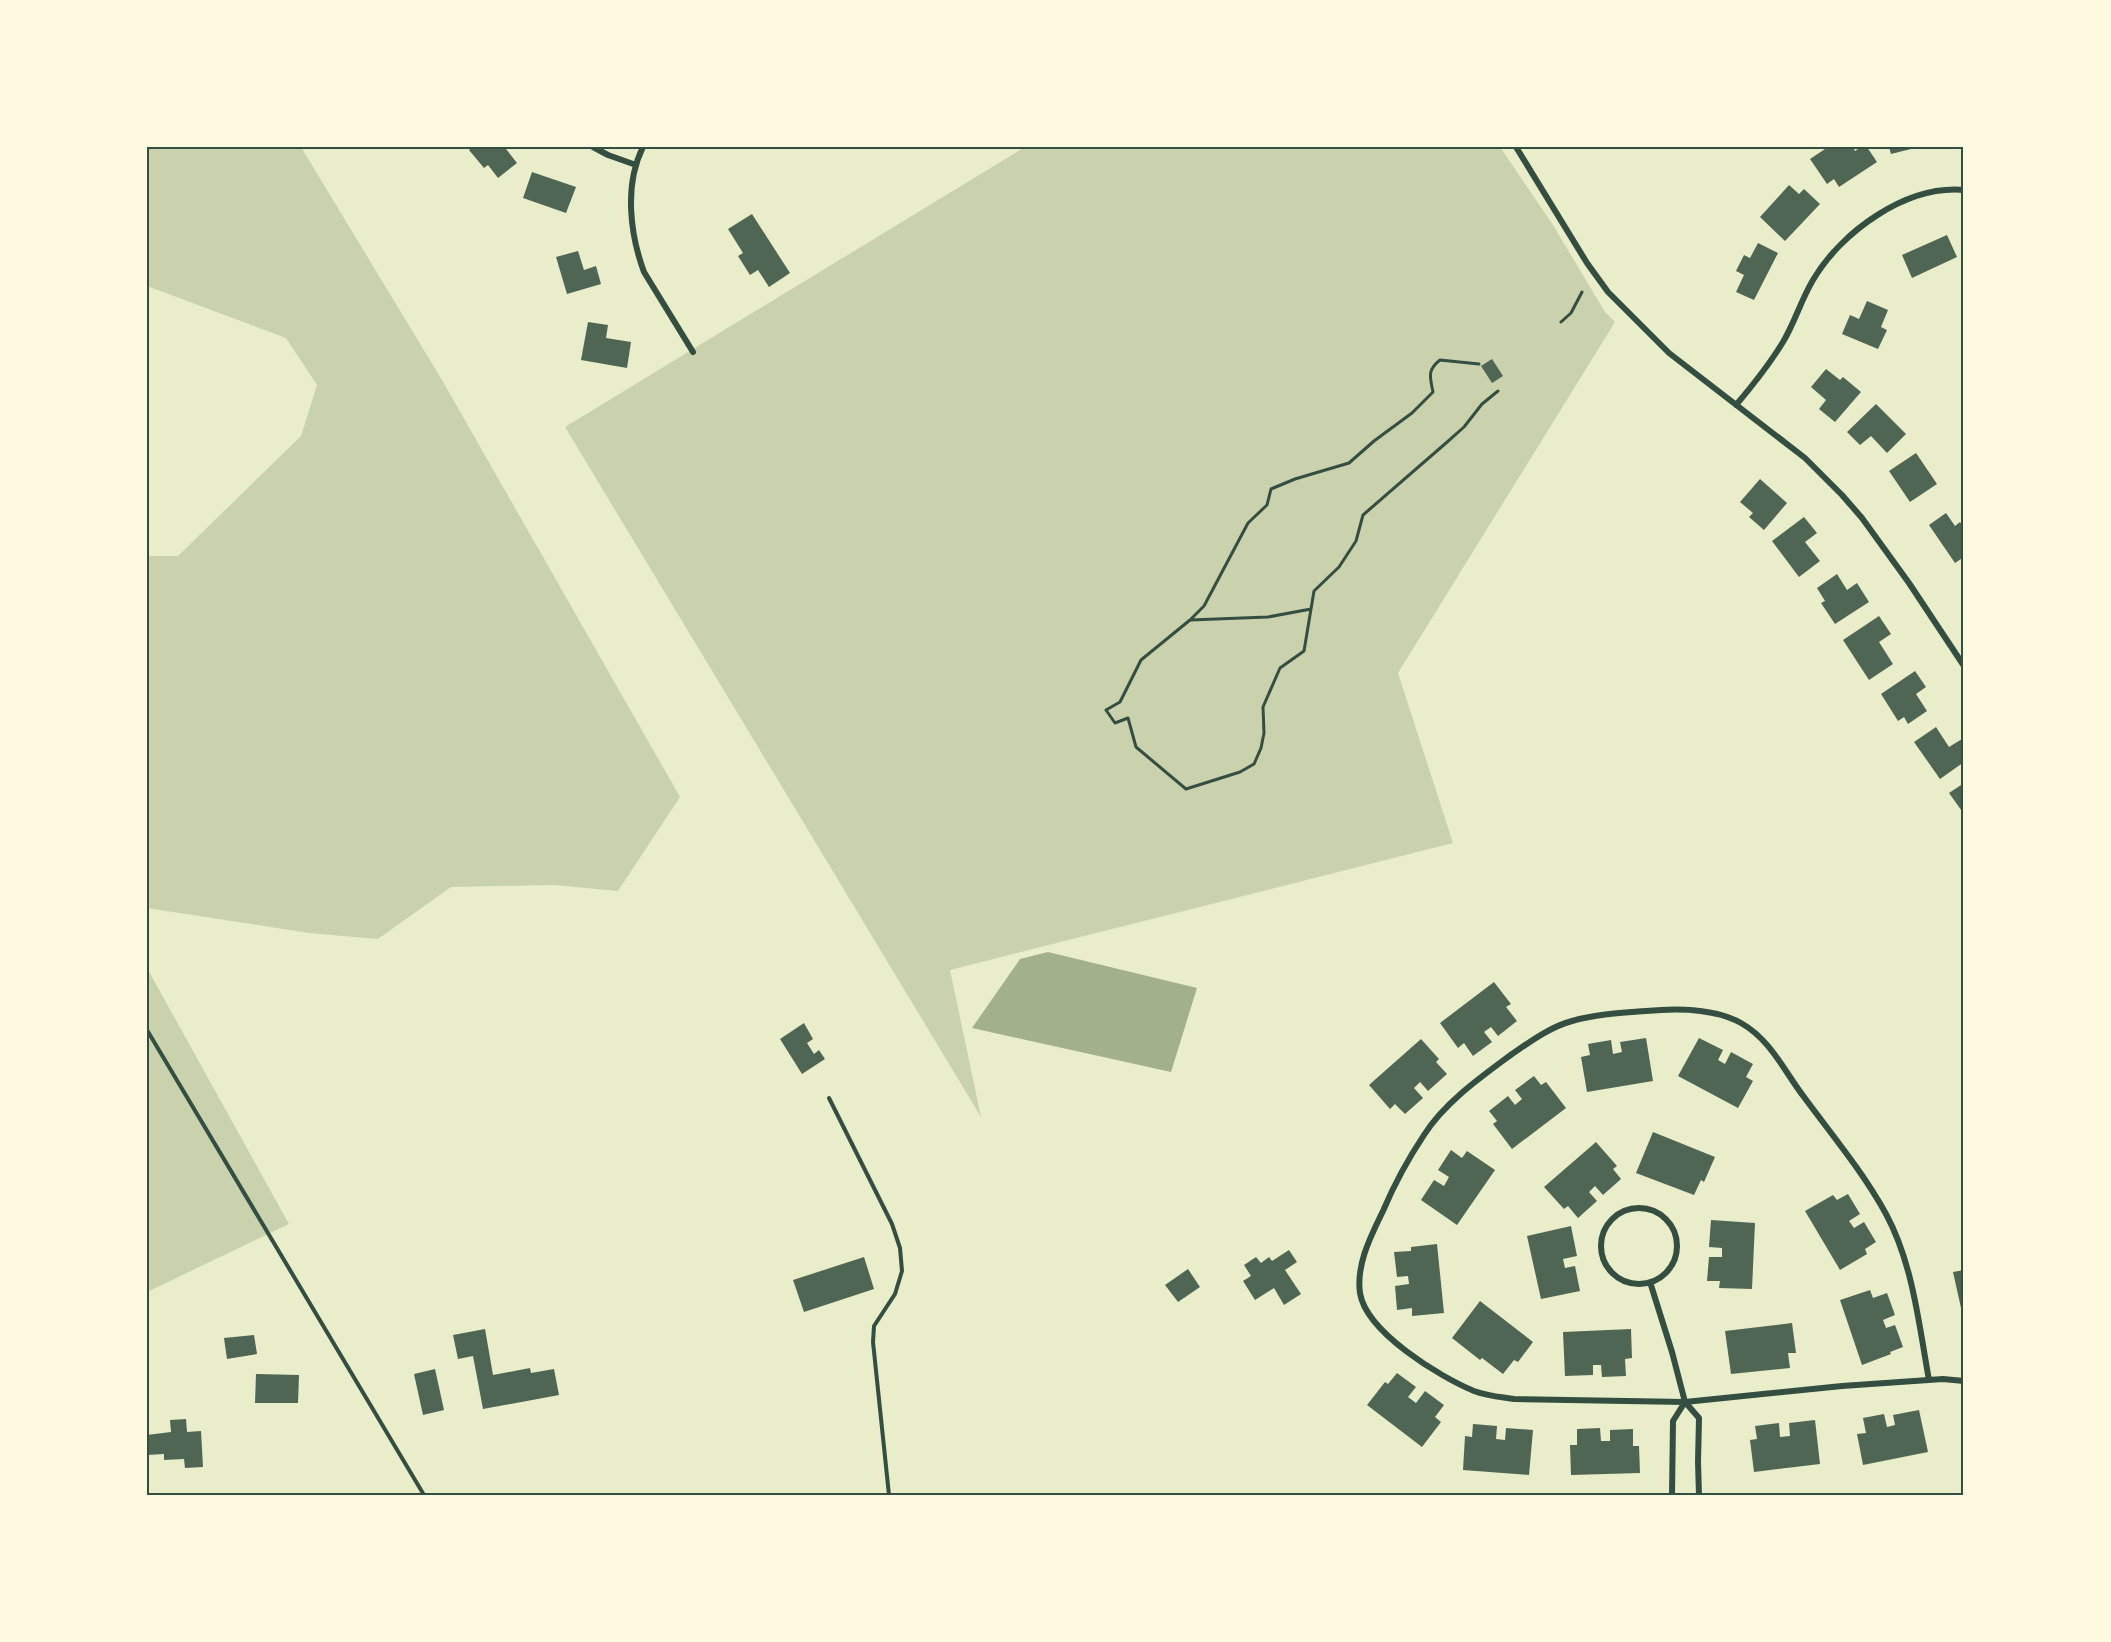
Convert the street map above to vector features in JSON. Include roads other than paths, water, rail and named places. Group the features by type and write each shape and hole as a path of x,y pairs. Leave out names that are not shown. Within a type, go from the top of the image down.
{"street":[{"path":"592,147 636,165"},
{"path":"643,147 636,165 632,207 633,232 639,259 644,272 693,352"},
{"path":"1516,147 1608,292 1669,352 1805,458 1862,518 1909,583 1964,666"},
{"path":"1737,405 1784,341 1814,278 1838,247 1857,230 1902,202 1941,189 1964,190"},
{"path":"1929,1380 1913,1292 1900,1245 1887,1215 1854,1163 1801,1094 1768,1045 1740,1023 1704,1012 1659,1010 1572,1021 1557,1026 1534,1039 1486,1073 1456,1099 1424,1134 1389,1197 1368,1243 1361,1268 1362,1300 1372,1320 1398,1345 1424,1363 1473,1391 1486,1395 1514,1399 1684,1402 1842,1386 1929,1380 1943,1378 1964,1381"},
{"path":"1647,1208 1657,1212 1672,1226 1676,1237 1677,1254 1672,1266 1660,1278 1650,1282 1629,1283 1615,1275 1605,1263 1602,1240 1605,1228 1612,1219 1630,1209 1647,1208"},
{"path":"1650,1282 1672,1352 1684,1402 1699,1418 1699,1495"},
{"path":"1672,1495 1673,1421 1684,1402"}],"lane":[{"path":"147,1030 336,1343 424,1495"},
{"path":"829,1098 892,1224 900,1248 902,1271 895,1294 874,1326 873,1342 889,1495"}]}
